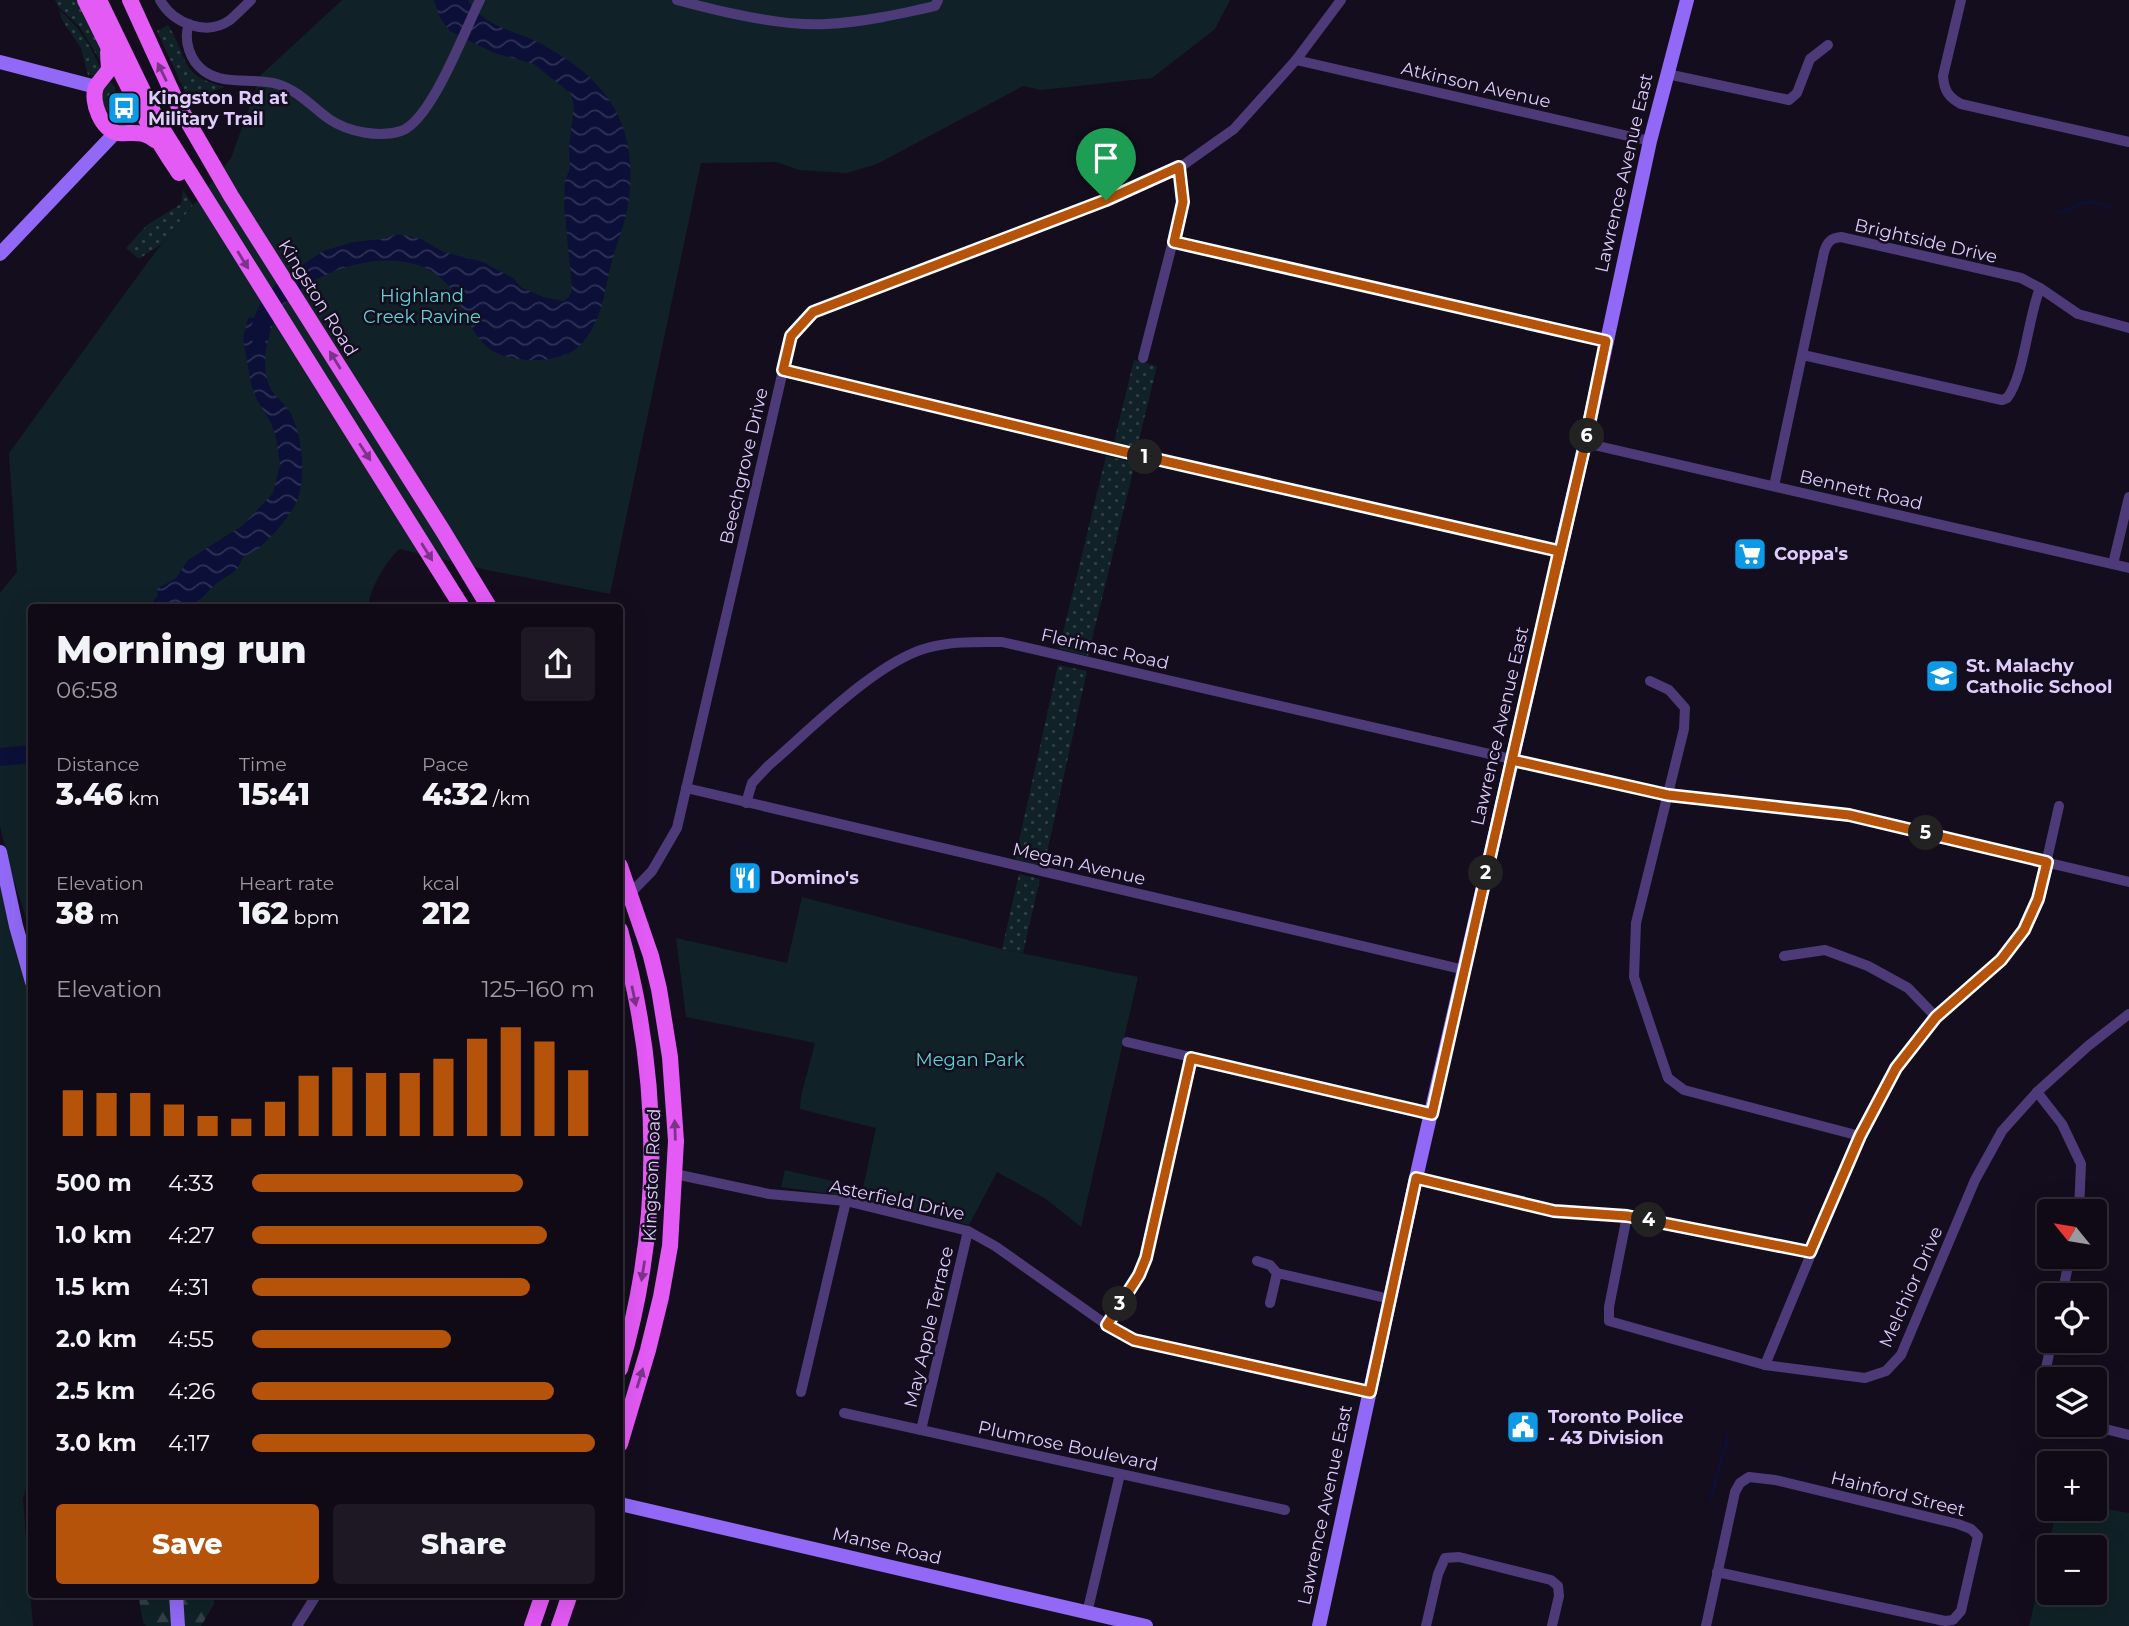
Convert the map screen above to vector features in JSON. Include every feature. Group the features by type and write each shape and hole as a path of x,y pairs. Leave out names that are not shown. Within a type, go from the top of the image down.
{"main road":[{"name":"Kingston Road","path":"130,0 177,103 231,196 487,604"},
{"name":"Lawrence Avenue East","path":"1319,1626 1416,1178 1585,443 1650,141 1687,0"},
{"path":"89,1 108,50 155,140 184,180 207,202"},
{"path":"89,1 207,202 460,604"},
{"path":"108,50 110,67 96,87 94,98 105,125 115,133 148,134 155,140"},
{"path":"0,62 96,87"},
{"path":"0,254 115,133"},
{"path":"0,852 28,968"},
{"name":"Kingston Road","path":"623,1434 661,1297 670,1245 675,1174 674,1108 668,1046 651,956 625,898"},
{"name":"Kingston Road","path":"623,944 645,1049 652,1152 650,1221 639,1294 623,1357"},
{"name":"Manse Road","path":"623,1505 1146,1626"},
{"path":"176,1598 178,1626"},
{"path":"532,1626 542,1598"},
{"path":"559,1626 569,1598"}],"street":[{"path":"160,0 170,13 188,24 205,27 225,23 251,0"},
{"path":"677,0 765,20 825,25 935,6 938,0"},
{"name":"Beechgrove Drive","path":"625,898 652,871 677,828 791,336 813,312 1106,200 1179,167 1234,129 1296,60 1341,0"},
{"path":"1961,0 1943,76 1944,87 1952,100 2129,142"},
{"path":"188,24 186,33 189,48 194,60 204,71 227,79 279,84 306,99 330,120 352,129 375,133 401,131 414,122 435,94 479,1"},
{"path":"1667,74 1788,100 1797,93 1810,59 1828,45"},
{"name":"Atkinson Avenue","path":"1296,60 1650,141"},
{"path":"1143,358 1183,202 1179,167"},
{"name":"Brightside Drive","path":"1774,486 1824,251 1833,238 1841,237 2021,278 2078,314 2129,328"},
{"path":"1174,242 1606,341"},
{"path":"1803,355 2001,400 2007,398 2015,385 2033,306 2040,288"},
{"path":"783,370 1125,452 1559,551"},
{"name":"Bennett Road","path":"1585,443 2129,568"},
{"path":"2113,564 2129,497"},
{"name":"Flerimac Road","path":"746,803 752,783 768,766 889,664 926,648 961,642 1002,642 1668,795 1849,815 2129,882"},
{"path":"1650,681 1669,690 1685,708 1684,729 1636,923 1634,977 1668,1079 1684,1090 1860,1136"},
{"name":"Megan Avenue","path":"686,788 1465,970"},
{"path":"1765,1365 1860,1136 1896,1068 1936,1017 2001,960 2024,930 2038,899 2059,806"},
{"path":"1784,956 1825,950 1868,966 1908,988 1936,1017"},
{"name":"Melchior Drive","path":"1627,1216 1609,1307 1609,1321 1765,1365 1865,1378 1886,1371 1901,1355 1975,1180 2002,1131 2037,1092 2088,1046 2129,1014"},
{"path":"1127,1042 1432,1114"},
{"path":"1107,1325 1139,1275 1146,1258 1191,1058"},
{"path":"2037,1092 2062,1124 2081,1164 2080,1199"},
{"name":"Asterfield Drive","path":"675,1174 769,1194 846,1201 968,1230 1107,1325 1134,1340 1370,1392"},
{"path":"1416,1178 1554,1211 1627,1216 1810,1252"},
{"path":"801,1392 846,1201"},
{"name":"May Apple Terrace","path":"921,1430 968,1230"},
{"path":"1256,1262 1270,1265 1277,1273 1390,1299"},
{"path":"1270,1303 1277,1273"},
{"name":"Plumrose Boulevard","path":"844,1413 1285,1510"},
{"path":"2107,1430 2129,1435"},
{"path":"1087,1613 1120,1474"},
{"name":"Hainford Street","path":"1706,1626 1717,1572 1735,1492 1740,1483 1749,1477 1775,1480 1958,1524 1971,1529 1978,1536 1961,1611 1953,1620 1945,1621 1717,1572"},
{"path":"1426,1626 1438,1574 1445,1558 1460,1558 1551,1580 1558,1586 1559,1596 1552,1626"},
{"path":"297,1626 314,1598"}],"green space":[{"path":"55,0 77,0 102,47 103,65 79,26 58,7"},
{"name":"Highland Creek Ravine","path":"342,0 1230,0 1215,29 1152,78 1041,90 1023,86 877,164 847,173 799,170 776,162 701,163 610,594 487,570 400,549 379,576 369,604 28,604 28,924 10,869 0,826 0,593 17,572 9,453 150,259 231,158 261,75"},
{"path":"59,10 79,30 94,54 101,71 95,75 88,75 81,48 62,20"},
{"path":"168,25 192,71 199,77 225,87 201,95 192,107 157,31"},
{"path":"108,81 112,83 123,105 123,112 126,110 135,127 125,128 109,121 103,101"},
{"path":"183,190 193,205 163,243 139,259 126,248 147,225 181,204"},
{"path":"1134,360 1157,366 1137,448 1114,442"},
{"path":"1106,456 1135,463 1088,656 1059,649"},
{"path":"1058,665 1087,671 1044,866 1015,859"},
{"path":"1019,874 1040,879 1023,953 1002,949"},
{"path":"0,876 28,961 28,1482 23,1499 28,1598 31,1598 33,1626 0,1626"},
{"name":"Megan Park","path":"802,897 1002,949 1138,977 1081,1227 1046,1199 997,1172 969,1225 861,1198 781,1187 785,1170 863,1188 876,1128 800,1109 815,1043 686,1017 676,938 787,963"},
{"path":"2107,1509 2129,1513 2129,1626 2029,1626 2037,1593 2037,1605 2107,1605 2107,1535 2051,1535 2054,1521 2107,1521"},
{"path":"139,1598 213,1598 214,1604 201,1626 146,1626"}],"water":[{"path":"434,0 468,0 480,15 489,21 536,41 566,59 586,74 614,107 628,146 630,191 595,324 580,345 567,354 542,360 515,359 492,351 484,344 450,288 428,269 408,263 366,262 323,276 305,286 290,298 277,317 268,341 265,367 271,389 290,412 301,446 301,485 294,507 269,538 245,556 236,570 217,583 196,604 150,604 158,595 157,589 176,578 188,560 243,525 273,493 280,464 276,438 251,384 243,338 248,318 266,315 271,311 286,276 323,251 353,242 382,239 398,234 421,239 444,252 483,262 513,278 522,288 543,297 563,301 569,297 572,290 564,204 565,181 570,168 569,146 574,106 571,94 534,64 494,53 450,31 440,18"}],"waterway":[{"path":"2058,214 2081,203 2092,202 2109,207"},
{"path":"259,335 264,317 273,302 284,288 299,277"},
{"path":"0,757 28,754"},
{"path":"1710,1501 1728,1435"}],"place":[{"name":"Kingston Rd at Military Trail","path":"124,108"},
{"name":"Coppa's","path":"1750,554"},
{"name":"St. Malachy Catholic School","path":"1942,676"},
{"name":"Domino's","path":"745,878"},
{"name":"Toronto Police - 43 Division","path":"1523,1427"}],"route":[{"path":"1179,167 1183,202 1174,242 1606,341 1583,453 1512,760 1668,795 1849,815 2047,862 2038,899 2024,930 2001,960 1936,1017 1896,1068 1860,1136 1810,1252 1627,1216 1554,1211 1416,1178 1370,1392 1134,1340 1107,1325 1139,1275 1146,1258 1191,1058 1432,1114 1527,690 1543,621 1559,551 1125,452 783,370 791,336 813,312 1106,200 1179,167"}]}
